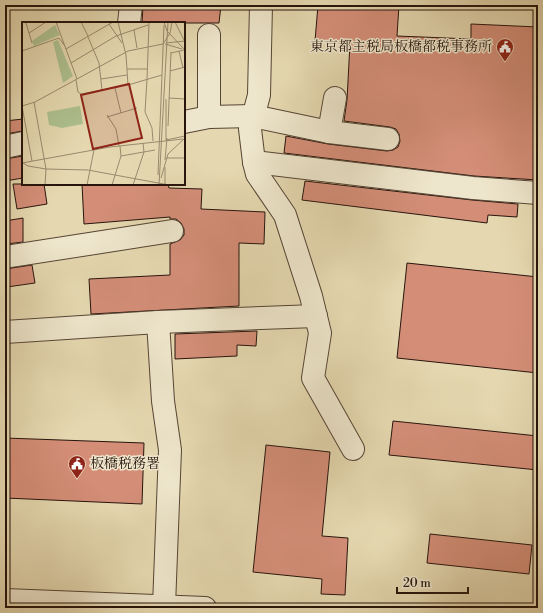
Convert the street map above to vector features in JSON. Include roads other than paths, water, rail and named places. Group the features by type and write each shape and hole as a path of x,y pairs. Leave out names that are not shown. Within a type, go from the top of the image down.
{"street":[{"path":"129,22 132,5"},
{"path":"261,5 259,95 250,129 254,162 257,174 285,215 318,325 313,378 353,449"},
{"path":"209,35 209,117"},
{"path":"329,132 335,98"},
{"path":"185,122 209,117 253,116 329,132 388,139"},
{"path":"5,147 22,144"},
{"path":"254,162 473,188 538,193"},
{"path":"5,257 172,231"},
{"path":"5,332 158,322 318,325"},
{"path":"158,322 163,401 170,450 164,606"},
{"path":"13,602 205,608"}],"place":[{"name":"東京都主税局板橋都税事務所","path":"505,62"},
{"name":"板橋税務署","path":"77,479"}]}
